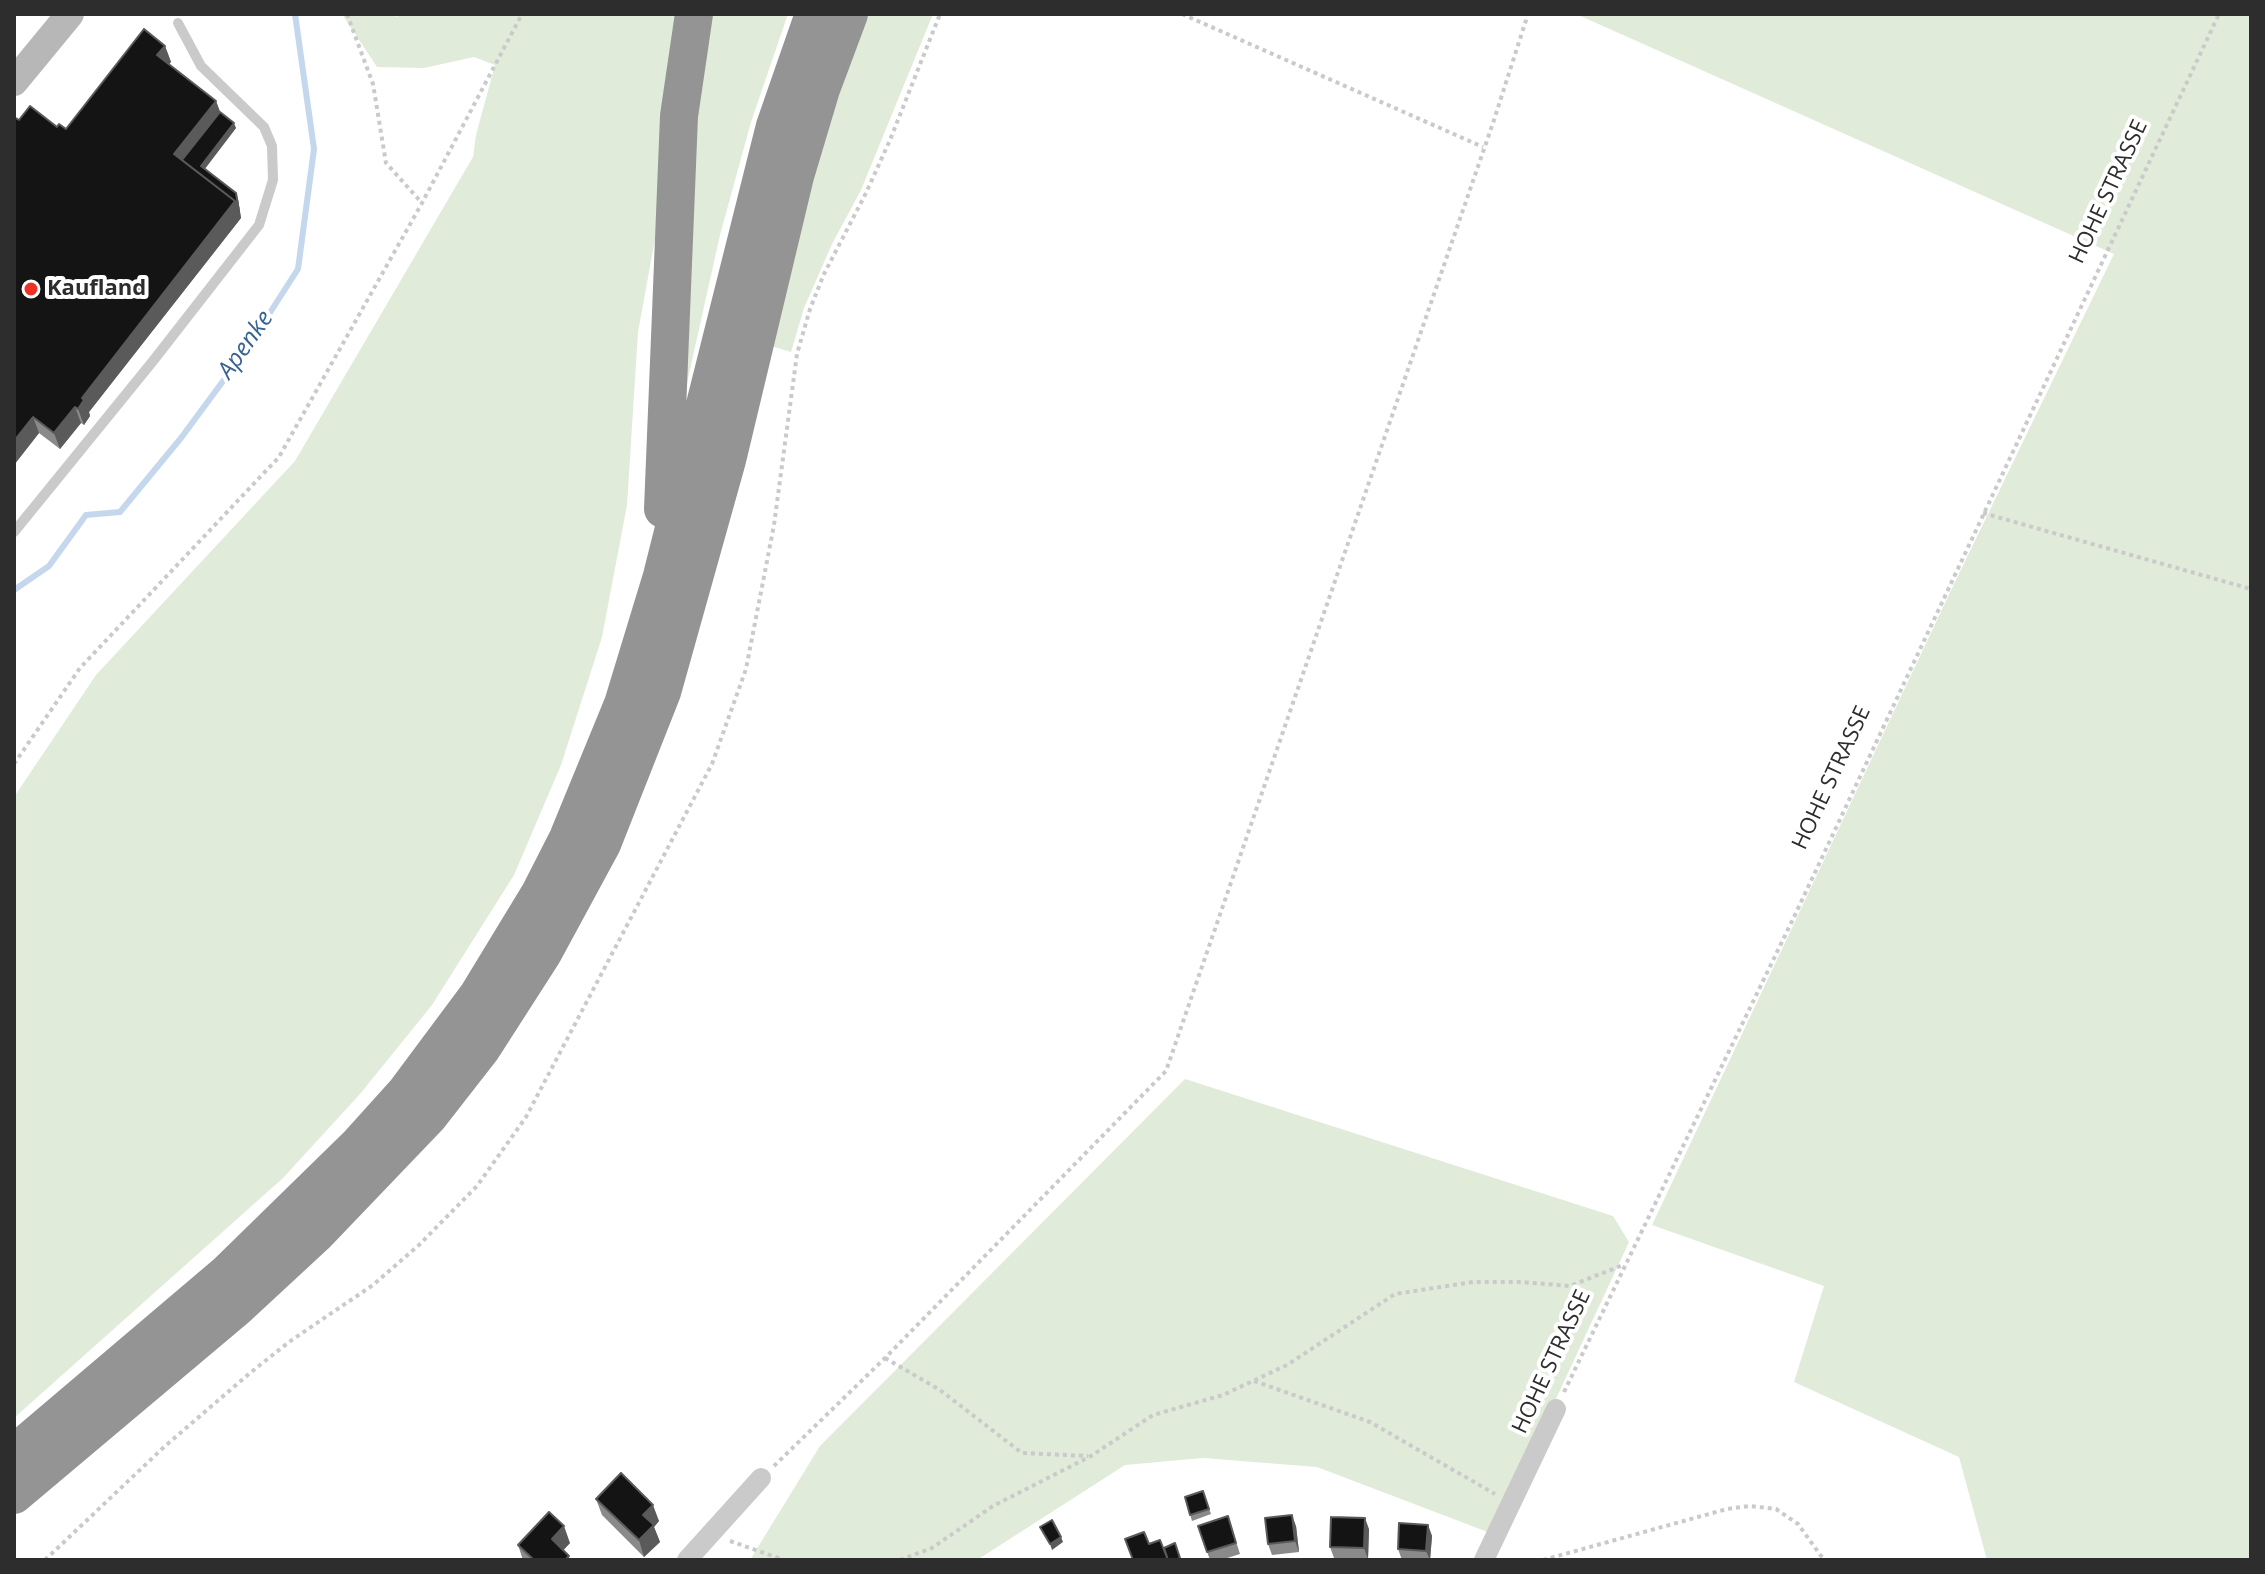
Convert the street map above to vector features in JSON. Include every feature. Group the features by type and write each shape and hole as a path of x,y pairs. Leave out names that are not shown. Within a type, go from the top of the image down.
{"highway":[{"path":"662,576 678,130 694,14"},
{"path":"14,1454 226,1274 359,1144 405,1093 446,1039 540,893 568,838 623,704 662,576 775,126 814,14"},
{"path":"14,1495 235,1309 316,1234 429,1116 482,1048 543,953 602,844 662,692 727,460 795,176 821,89 849,14"}],"street":[{"path":"14,82 70,14"},
{"name":"HOHE STRASSE","path":"1484,1560 1556,1409"},
{"path":"687,1560 761,1478"}],"lane":[{"path":"14,532 259,225 273,180 272,146 264,127 201,66 178,23"}],"path":[{"path":"347,14 373,84 386,163 422,203"},
{"path":"14,764 80,668 279,457 422,203 522,14"},
{"path":"1182,14 1483,147"},
{"path":"761,1478 885,1358 1166,1071 1528,14"},
{"name":"HOHE STRASSE","path":"1556,1409 1794,917 2219,14"},
{"path":"1983,513 2251,589"},
{"path":"900,1560 932,1548 993,1506 1091,1456 1153,1415 1223,1395 1287,1365 1395,1294 1473,1282 1570,1286 1625,1264"},
{"path":"885,1358 940,1390 1022,1453 1091,1456"},
{"path":"1253,1381 1370,1422 1511,1503"},
{"path":"1543,1560 1727,1509 1750,1506 1776,1509 1798,1524 1824,1560"},
{"path":"710,1534 784,1560"}],"green space":[{"path":"342,14 394,14 396,17 403,14 681,14 661,206 638,332 627,505 602,637 561,765 514,875 432,1005 360,1094 283,1178 14,1418 14,797 96,675 295,461 473,157 495,65 474,57 424,68 377,67"},
{"path":"706,14 788,14 751,122 720,235 677,428 671,421"},
{"path":"864,14 933,14 861,190 832,244 804,308 791,352 768,345 809,179"},
{"path":"1576,14 2251,14 2251,1560 1987,1560 1959,1457 1794,1382 1824,1286 1652,1225 1954,584 2114,254"},
{"path":"1185,1079 1613,1216 1629,1242 1493,1534 1317,1467 1203,1458 1125,1465 977,1560 750,1560 820,1446"}],"building":[{"path":"144,29 165,46 157,55 216,101 174,154 235,201 82,398 84,400 78,409 75,407 54,433 33,417 14,441 14,117 19,120 30,106 57,127 59,124 66,129"},
{"path":"220,112 234,123 201,166 236,193 239,212 235,201 182,160"},
{"path":"621,1473 653,1505 643,1515 654,1525 639,1540 596,1499"},
{"path":"1203,1491 1209,1509 1190,1515 1185,1497"},
{"path":"549,1512 564,1526 552,1539 569,1556 565,1560 534,1560 518,1545"},
{"path":"1292,1515 1295,1541 1268,1544 1265,1518"},
{"path":"1228,1516 1236,1543 1207,1552 1198,1526"},
{"path":"1331,1517 1365,1518 1364,1548 1330,1547"},
{"path":"1052,1520 1061,1537 1050,1544 1040,1527"},
{"path":"1399,1523 1428,1525 1426,1551 1398,1549"},
{"path":"1144,1532 1149,1544 1160,1540 1168,1560 1133,1560 1125,1539"},
{"path":"1175,1543 1180,1558 1168,1560 1164,1548"}],"waterway":[{"name":"Apenke","path":"14,590 49,566 86,515 120,512 181,438 246,350 298,269 314,149 295,14"}],"place":[{"name":"Kaufland","path":"31,289"}]}
